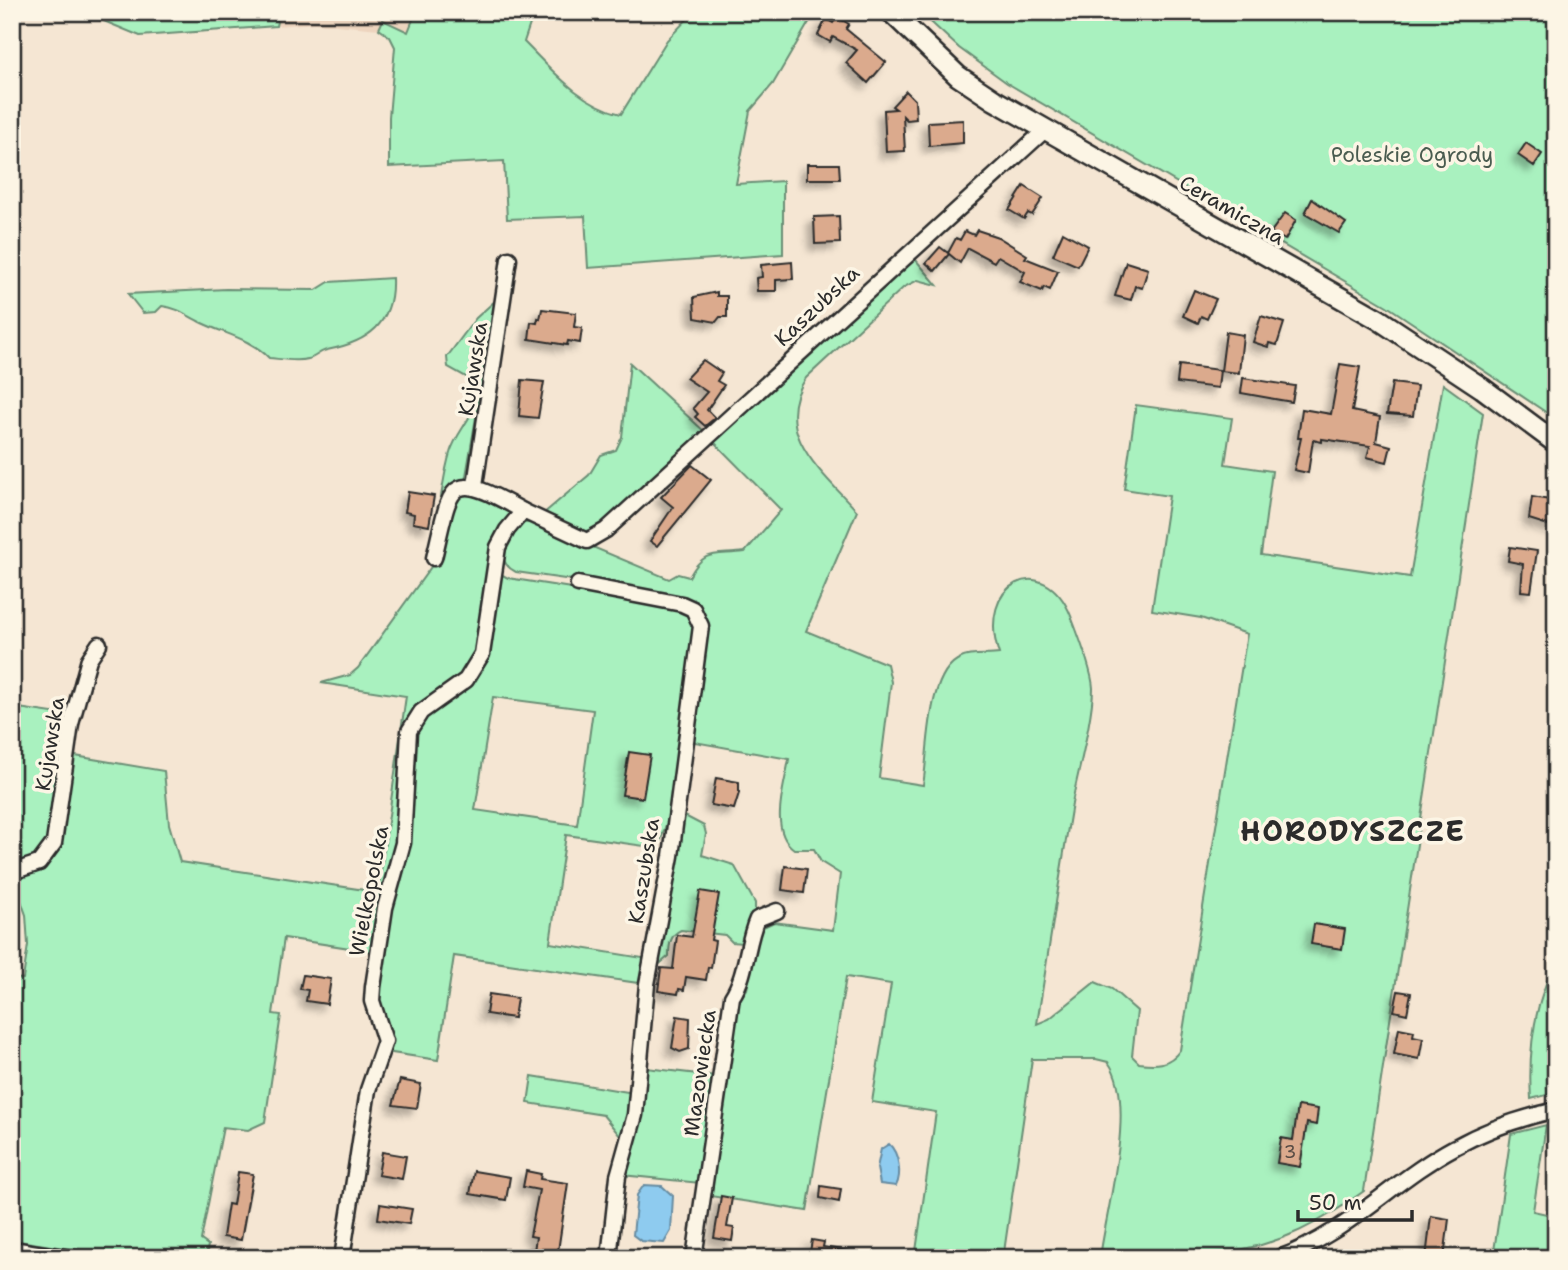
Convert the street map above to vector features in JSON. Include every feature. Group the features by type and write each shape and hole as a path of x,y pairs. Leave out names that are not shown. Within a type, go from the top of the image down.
{"street":[{"name":"Ceramiczna","path":"891,12 958,76 1045,130 1378,319 1482,388 1556,443"},
{"name":"Kaszubska","path":"523,511 587,541 614,522 1045,130"},
{"name":"Kujawska","path":"475,485 509,259"},
{"path":"434,558 447,500 461,488 475,485 523,511"},
{"name":"Wielkopolska","path":"342,1258 368,1090 384,1041 372,1001 373,987 384,908 403,842 409,732 421,712 460,686 477,666 482,654 498,547 507,530 523,511"},
{"name":"Kaszubska","path":"578,584 682,604 693,609 701,626 671,856 649,967 635,1115 618,1176 609,1258"},
{"name":"Kujawska","path":"12,872 39,863 54,843 71,724 89,659 99,644"},
{"name":"Mazowiecka","path":"694,1258 732,997 740,985 750,935 757,919 777,911"},
{"path":"1279,1258 1303,1249 1346,1226 1454,1147 1513,1121 1556,1110"},
{"path":"12,1249 69,1258"}],"shaded area":[{"path":"279,12 416,12 408,33 383,21 379,29 315,23 276,26"}],"green space":[{"path":"82,12 279,12 276,26 140,36"},
{"path":"416,12 534,12 524,42 580,94 593,103 621,114 667,40 694,12 815,12 773,84 750,111 736,184 783,181 783,254 588,268 585,216 507,219 504,161 389,167 389,117 395,47 390,37 379,29 383,20 408,32"},
{"name":"Poleskie Ogrody","path":"920,12 1188,12 1194,22 1191,12 1556,12 1556,419 1387,306 1007,83 959,48"},
{"path":"910,253 937,285 918,280 904,287 806,378 796,398 794,416 797,434 805,450 857,511 806,631 887,664 891,682 879,778 923,785 935,696 941,679 950,666 965,656 999,654 994,629 996,609 1004,593 1016,583 1030,580 1045,584 1059,595 1081,642 1093,688 1091,713 1073,798 1037,1024 1049,1019 1095,982 1112,989 1137,1011 1132,1056 1139,1063 1166,1062 1180,1050 1247,634 1201,618 1152,610 1169,496 1124,489 1136,405 1232,418 1225,464 1272,471 1261,555 1410,577 1443,384 1483,413 1364,1191 1330,1214 1269,1243 1209,1253 1101,1251 1118,1153 1120,1101 1116,1079 1108,1062 1096,1059 1032,1059 1004,1252 958,1258 915,1258 936,1112 872,1102 891,984 846,977 807,1211 710,1196 737,1004 747,989 759,929 774,922 833,930 840,874 821,862 814,849 794,849 786,841 782,831 780,807 789,759 689,741 697,606 593,583 516,572 505,562 504,550 517,524 533,522 669,579 678,574 689,577 700,561 711,555 745,552 781,510 710,438"},
{"path":"392,278 388,308 376,328 355,342 299,360 269,358 246,341 173,309 162,306 156,312 143,313 128,294 226,289 316,290 329,282"},
{"path":"496,300 465,482 450,489 440,502 453,444 473,410 478,393 477,383 448,367 447,357 476,318"},
{"path":"630,363 706,433 599,526 581,533 543,514 589,475 601,455 616,450 622,437"},
{"path":"467,490 516,510 502,527 478,650 464,674 415,712 399,841 376,952 284,938 273,1014 281,1015 265,1122 248,1130 223,1127 201,1240 208,1245 206,1258 129,1258 12,1240 12,978 23,979 28,945 26,915 12,875 47,862 69,755 164,771 169,824 180,862 378,892 406,696 321,683 350,675 358,668 433,564 448,506"},
{"path":"497,572 508,578 672,604 690,613 696,621 669,816 658,848 566,835 550,943 643,958 645,984 454,956 438,1060 386,1052 377,1003 408,767 419,720 474,677","holes":["493,697 593,710 577,825 475,810"]},
{"path":"12,707 66,715 51,839 34,860 12,867"},
{"path":"681,814 704,826 706,834 702,855 734,865 755,903 755,912 742,943 732,942 725,935 681,930 671,941 669,956 656,967"},
{"path":"1556,941 1556,1065 1551,1094 1531,1099 1534,1028 1554,958"},
{"path":"646,1068 715,1076 700,1183 622,1175"},
{"path":"532,1076 634,1093 620,1136 603,1115 528,1103"},
{"path":"1546,1125 1533,1211 1556,1216 1556,1258 1493,1258 1511,1134"}],"water":[{"path":"889,1144 898,1164 896,1186 880,1184 877,1168 881,1149"},
{"path":"644,1185 662,1186 673,1196 671,1231 664,1243 641,1241 633,1235 637,1195"}],"building":[{"path":"837,17 849,24 846,29 886,62 868,83 846,63 857,50 833,37 830,42 818,35 826,19 833,23"},
{"path":"906,91 915,100 916,119 907,120 903,116 905,151 886,152 884,110 896,109 892,106"},
{"path":"963,120 963,143 929,146 928,122"},
{"path":"1526,143 1542,154 1534,166 1518,155"},
{"path":"807,164 839,164 840,179 807,179"},
{"path":"1024,186 1043,198 1032,215 1028,213 1024,219 1009,210"},
{"path":"1312,199 1346,223 1339,233 1305,213"},
{"path":"1285,213 1296,220 1285,240 1271,232"},
{"path":"839,216 840,243 815,244 814,217"},
{"path":"977,230 998,237 1027,255 1025,258 1058,271 1050,290 1044,287 1042,291 1020,282 1025,272 998,256 994,262 968,248 960,263 949,254 935,271 926,263 940,247 948,253 956,238 960,240 965,231 974,235"},
{"path":"1063,232 1088,246 1078,266 1053,255"},
{"path":"792,262 793,279 776,280 776,291 757,291 756,278 762,277 761,265"},
{"path":"1126,262 1148,269 1142,288 1135,286 1131,300 1115,296"},
{"path":"1194,290 1216,299 1207,319 1201,316 1198,323 1183,316"},
{"path":"717,292 717,296 727,296 727,317 720,317 716,322 695,318 694,297"},
{"path":"542,309 576,313 574,327 582,328 580,343 568,341 567,345 529,339 531,322 537,323"},
{"path":"1261,316 1284,323 1277,345 1269,343 1268,347 1253,342"},
{"path":"1226,332 1243,335 1239,373 1221,371"},
{"path":"703,360 722,373 717,381 724,385 707,410 715,418 705,426 695,417 698,414 693,408 707,392 686,378"},
{"path":"1340,364 1360,367 1352,411 1380,417 1376,442 1391,446 1387,462 1367,457 1370,446 1322,439 1322,442 1313,440 1308,473 1294,470 1301,438 1298,438 1302,409 1331,414"},
{"path":"1179,365 1220,370 1218,388 1177,383"},
{"path":"1243,378 1295,386 1292,402 1241,393"},
{"path":"522,380 544,382 538,418 519,416"},
{"path":"1392,383 1417,386 1413,416 1387,414"},
{"path":"692,465 711,480 657,546 650,541 673,507 661,497"},
{"path":"408,492 434,496 429,526 413,523 414,514 405,512"},
{"path":"1532,497 1556,501 1554,527 1529,519"},
{"path":"1510,547 1537,551 1531,592 1521,591 1523,564 1508,561"},
{"path":"629,752 650,755 643,798 622,795"},
{"path":"716,778 739,782 734,809 711,805"},
{"path":"785,866 807,869 804,893 782,890"},
{"path":"700,891 719,894 711,940 715,941 711,968 708,967 706,980 686,977 684,990 679,989 678,994 658,991 661,968 673,969 677,935 692,937"},
{"path":"1314,924 1345,929 1342,949 1311,944"},
{"path":"303,975 331,979 327,1004 306,1001 308,990 300,989"},
{"path":"1398,991 1411,993 1407,1014 1394,1011"},
{"path":"489,994 517,998 514,1018 486,1014"},
{"path":"677,1016 690,1018 689,1049 680,1052 672,1048"},
{"path":"1399,1028 1414,1031 1413,1036 1423,1038 1419,1059 1394,1054"},
{"path":"400,1080 421,1084 417,1108 393,1105"},
{"path":"1298,1106 1318,1109 1316,1125 1307,1123 1300,1167 1277,1163 1281,1138 1293,1140"},
{"path":"382,1152 406,1156 402,1179 378,1175"},
{"path":"474,1171 510,1177 506,1200 470,1194"},
{"path":"526,1171 541,1174 540,1179 568,1183 557,1258 533,1258 536,1237 530,1236 539,1190 523,1187"},
{"path":"238,1172 253,1174 241,1240 223,1237 228,1204 233,1205"},
{"path":"821,1186 841,1189 839,1202 820,1198"},
{"path":"721,1196 732,1198 727,1227 734,1228 732,1241 714,1238"},
{"path":"380,1204 412,1209 409,1224 378,1219"},
{"path":"1431,1216 1449,1219 1444,1258 1426,1258"},
{"path":"812,1240 824,1242 823,1247 849,1251 849,1258 809,1258"}],"district":[{"name":"HORODYSZCZE","path":"1353,831"}]}
